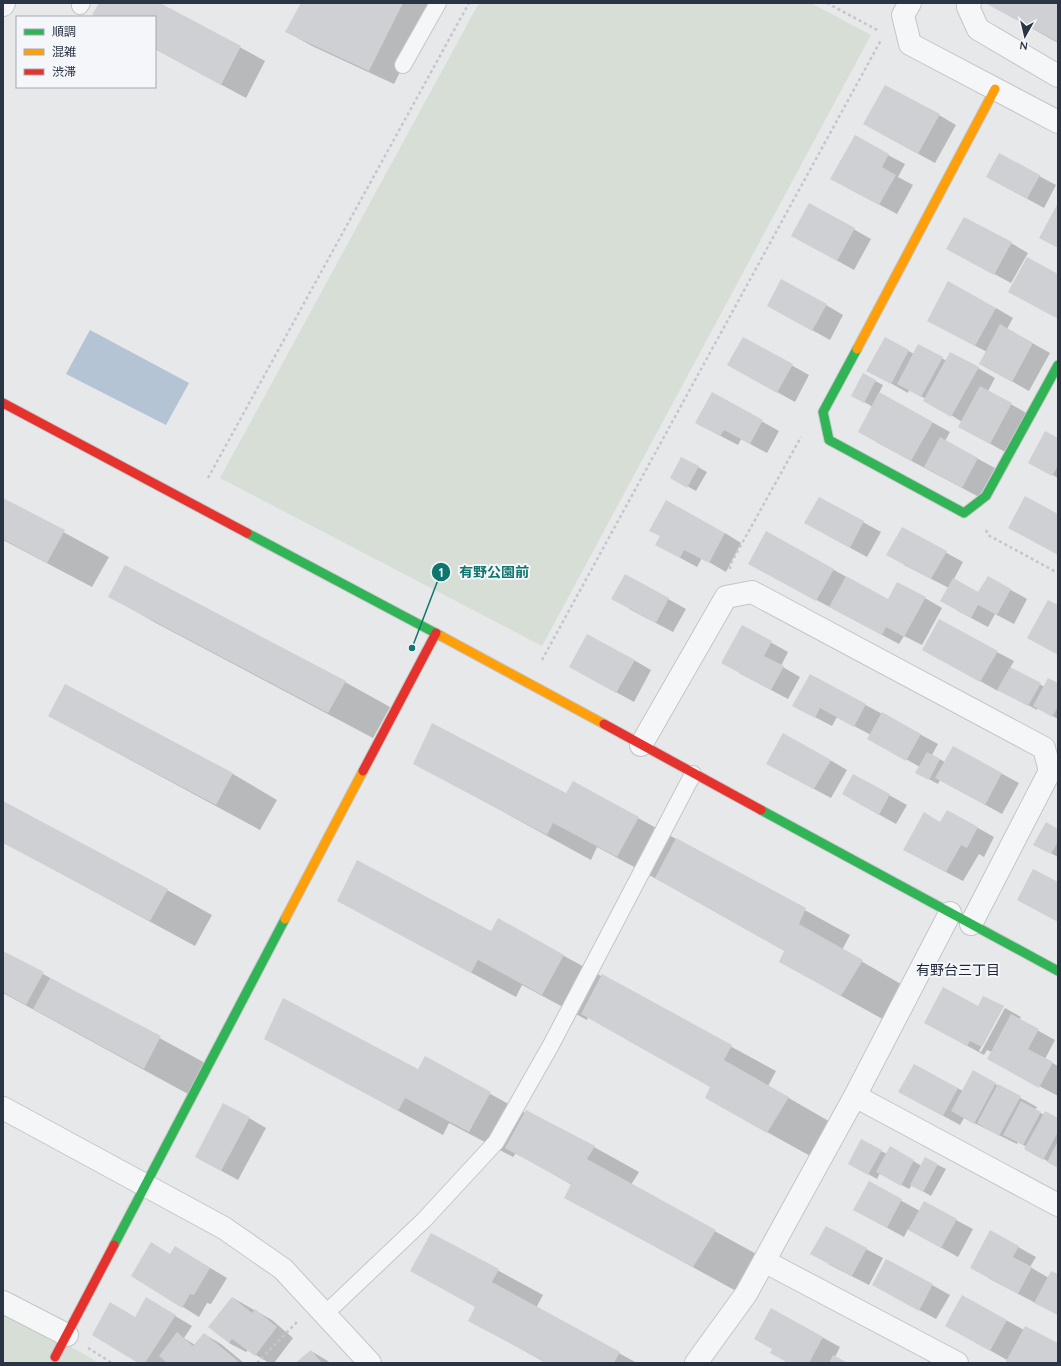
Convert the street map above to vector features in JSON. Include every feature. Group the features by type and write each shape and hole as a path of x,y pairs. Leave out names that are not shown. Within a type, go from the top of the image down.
{"street":[{"path":"910,3 903,15 910,44 1058,122"},
{"path":"970,3 968,7 978,29 1058,76"},
{"path":"995,89 823,412 828,440 964,513 986,496 1058,365"},
{"path":"3,403 436,633 1058,971"},
{"path":"641,745 726,597 752,592 1044,748 1050,771 971,924"},
{"path":"56,1357 436,633"},
{"path":"696,1363 746,1294 855,1096 950,912"},
{"path":"855,1096 1058,1205"},
{"path":"3,1108 231,1232 283,1269 370,1363"},
{"path":"764,1261 957,1363"},
{"path":"3,1302 67,1335"}],"lane":[{"path":"403,65 438,3"},
{"path":"320,1308 424,1220 496,1142 551,1045 693,774"}],"path":[{"path":"208,478 469,3"},
{"path":"529,684 884,34 827,3"},
{"path":"734,595 730,566 800,437 826,426"},
{"path":"973,506 988,535 1058,573"},
{"path":"257,1363 320,1308"}],"shaded area":[{"path":"479,3 811,3 871,35 542,646 220,478"},
{"path":"3,1314 63,1343 99,1363 3,1363"}],"water":[{"path":"90,330 189,383 166,425 66,374"}],"building":[{"path":"99,3 160,3 241,46 221,85 156,50 156,16 92,15"},
{"path":"301,3 403,3 369,71 285,32"},
{"path":"985,3 1058,3 1058,42"},
{"path":"885,85 940,114 918,154 863,124"},
{"path":"855,135 889,154 882,167 896,175 879,205 830,179"},
{"path":"999,153 1040,175 1027,199 986,177"},
{"path":"809,203 855,228 837,261 791,236"},
{"path":"1058,203 1058,248 1039,238"},
{"path":"964,217 1012,242 994,275 946,249"},
{"path":"1027,257 1058,274 1058,319 1008,292"},
{"path":"781,279 827,304 812,331 767,306"},
{"path":"948,281 996,308 975,346 927,321"},
{"path":"1000,324 1033,343 1012,382 979,364"},
{"path":"743,337 793,364 777,393 727,365"},
{"path":"885,337 909,350 891,384 866,371"},
{"path":"918,344 943,357 921,397 897,384"},
{"path":"950,352 979,367 951,417 923,401"},
{"path":"863,373 876,380 864,403 851,396"},
{"path":"980,386 1012,403 990,444 958,427"},
{"path":"712,392 763,420 750,444 724,430 720,436 695,423"},
{"path":"879,392 933,422 911,461 858,432"},
{"path":"1045,431 1058,438 1058,466 1052,476 1028,463"},
{"path":"940,437 978,458 962,488 924,467"},
{"path":"681,457 699,466 687,488 670,478"},
{"path":"1025,496 1058,514 1058,555 1008,528"},
{"path":"819,497 864,521 850,548 804,523"},
{"path":"3,498 65,530 47,563 3,539"},
{"path":"666,500 725,533 709,563 684,550 680,558 655,545 660,536 649,531"},
{"path":"902,527 947,551 931,579 886,555"},
{"path":"766,531 834,569 816,601 748,564"},
{"path":"125,565 346,681 328,713 108,597"},
{"path":"625,574 669,598 656,623 611,599"},
{"path":"846,576 888,599 897,582 926,597 904,637 886,627 882,635 829,607"},
{"path":"988,576 1011,589 997,615 978,605 971,618 940,601 953,578 978,592"},
{"path":"1048,600 1058,605 1058,655 1027,638"},
{"path":"939,619 998,651 980,682 922,650"},
{"path":"742,625 772,641 764,656 784,666 771,690 721,663"},
{"path":"587,634 635,660 616,693 569,667"},
{"path":"1010,667 1041,683 1028,706 997,690"},
{"path":"810,674 866,704 854,727 820,708 815,718 792,706"},
{"path":"1048,678 1058,683 1058,707 1052,717 1033,706"},
{"path":"65,684 233,773 216,805 48,716"},
{"path":"882,712 921,734 906,761 867,739"},
{"path":"432,723 566,793 573,781 639,817 617,857 553,823 547,835 413,764"},
{"path":"783,733 831,760 814,789 766,764"},
{"path":"953,746 1002,773 985,805 935,778"},
{"path":"927,752 940,759 929,780 915,773"},
{"path":"853,774 890,794 879,815 842,794"},
{"path":"3,801 168,889 150,921 3,843"},
{"path":"947,810 978,827 967,848 961,845 946,872 903,850 924,812 940,822"},
{"path":"1046,822 1058,829 1058,842 1051,854 1033,845"},
{"path":"676,838 806,908 799,924 863,960 841,996 779,962 784,951 655,878"},
{"path":"357,860 491,931 498,918 564,955 542,995 478,960 471,973 337,901"},
{"path":"1033,869 1058,882 1058,922 1017,900"},
{"path":"3,951 44,972 26,1005 3,992"},
{"path":"602,974 732,1045 724,1060 789,1097 767,1133 705,1098 710,1087 581,1014"},
{"path":"50,978 161,1036 144,1069 33,1009"},
{"path":"943,987 978,1006 983,996 1004,1006 982,1047 970,1041 967,1046 924,1023"},
{"path":"283,998 418,1069 425,1056 491,1092 469,1132 405,1098 398,1111 264,1039"},
{"path":"1011,1014 1039,1029 1028,1049 1053,1062 1039,1088 987,1059"},
{"path":"914,1064 958,1088 943,1116 898,1092"},
{"path":"973,1070 996,1083 974,1124 951,1111"},
{"path":"998,1084 1021,1096 999,1136 977,1123"},
{"path":"1021,1101 1041,1112 1023,1145 1003,1135"},
{"path":"223,1103 250,1117 221,1171 195,1157"},
{"path":"526,1110 595,1146 587,1159 716,1230 693,1267 564,1198 571,1184 505,1148"},
{"path":"1045,1111 1058,1118 1058,1132 1043,1160 1024,1149"},
{"path":"861,1139 882,1150 868,1175 848,1164"},
{"path":"1058,1141 1058,1168 1047,1162"},
{"path":"890,1146 914,1160 901,1186 876,1172"},
{"path":"925,1157 938,1164 923,1192 910,1185"},
{"path":"869,1181 902,1199 887,1228 853,1210"},
{"path":"924,1201 957,1219 941,1248 908,1230"},
{"path":"826,1226 867,1248 852,1276 810,1254"},
{"path":"990,1230 1019,1246 1013,1257 1032,1267 1018,1294 970,1268"},
{"path":"431,1233 499,1269 492,1282 620,1352 614,1363 547,1363 468,1321 475,1307 410,1271"},
{"path":"151,1242 170,1254 175,1246 210,1268 194,1295 190,1294 182,1308 131,1276"},
{"path":"886,1259 933,1284 919,1311 872,1285"},
{"path":"1051,1271 1058,1274 1058,1315 1034,1303"},
{"path":"962,1295 1007,1320 990,1351 945,1326"},
{"path":"146,1297 176,1315 145,1363 138,1363 92,1335 110,1302 135,1317"},
{"path":"232,1297 252,1313 255,1309 277,1327 255,1356 232,1339 229,1343 208,1327"},
{"path":"771,1308 823,1337 809,1363 788,1363 770,1353 772,1349 754,1339"},
{"path":"1025,1326 1058,1343 1058,1363 1005,1363"},
{"path":"177,1332 193,1346 204,1333 238,1361 236,1363 167,1363 159,1356"},
{"path":"311,1350 322,1363 295,1363"},
{"path":"833,1355 848,1363 829,1363"}],"traffic: fast":[{"path":"857,349 823,412 829,440 964,513 986,496 1058,365"},
{"path":"247,533 441,636"},
{"path":"761,810 1058,971"},
{"path":"114,1245 285,919"}],"traffic: slow":[{"path":"857,349 995,89"},
{"path":"441,636 604,724"},
{"path":"285,919 363,771"}],"traffic: jam":[{"path":"3,403 247,533"},
{"path":"363,771 436,633"},
{"path":"604,724 761,810"},
{"path":"55,1357 114,1245"}],"place":[{"name":"有野公園前","path":"412,648"}],"district":[{"name":"有野台三丁目","path":"958,970"}]}
